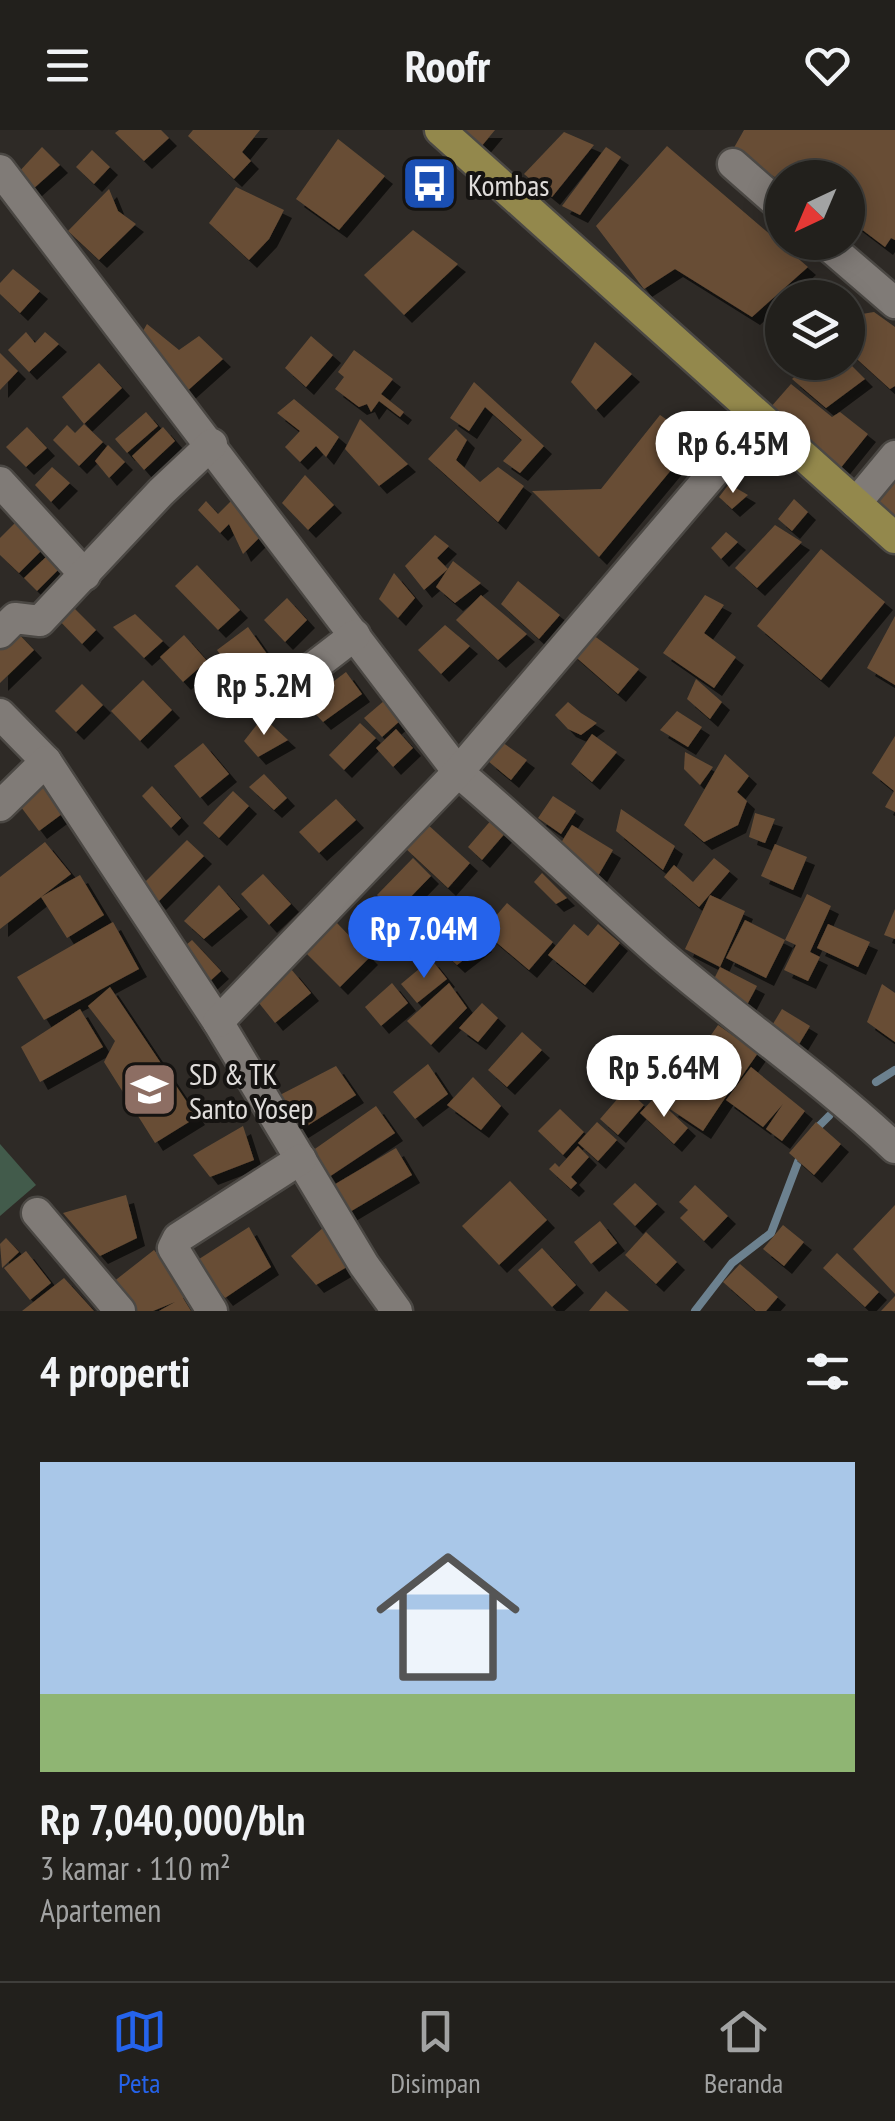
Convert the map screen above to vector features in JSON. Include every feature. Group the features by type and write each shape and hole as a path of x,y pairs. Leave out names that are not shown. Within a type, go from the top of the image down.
{"main road":[{"path":"440,130 895,538"}],"street":[{"path":"734,164 765,191"},
{"path":"0,170 458,772 554,853 660,953 823,1083 895,1148"},
{"path":"845,260 895,304"},
{"path":"218,1022 458,772 760,418"},
{"path":"0,633 15,618 40,621 161,492 212,444"},
{"path":"856,503 895,456"},
{"path":"0,482 85,575"},
{"path":"268,702 355,635"},
{"path":"0,714 46,761 218,1022 397,1311"},
{"path":"0,806 46,761"},
{"path":"212,1311 176,1259 173,1248 178,1238 301,1159"},
{"path":"37,1213 120,1311"}],"green space":[{"path":"0,1144 36,1185 0,1216"}],"building":[{"path":"161,130 169,138 144,161 115,133"},
{"path":"193,130 260,130 242,152 251,161 234,179 188,136"},
{"path":"458,130 495,130 480,148"},
{"path":"744,130 895,130 895,240 891,238 885,247 865,232 865,160 765,160 765,172 731,153"},
{"path":"564,132 594,145 552,197 524,174"},
{"path":"338,139 385,176 339,230 296,199"},
{"path":"667,146 765,230 765,260 800,260 808,267 793,280 765,280 765,305 752,317 675,269 644,289 596,226"},
{"path":"42,147 60,165 33,189 17,174"},
{"path":"606,147 621,157 580,215 562,206"},
{"path":"92,150 110,167 94,184 76,167"},
{"path":"236,187 284,210 269,239 249,260 209,223"},
{"path":"109,189 118,211 136,224 99,260 68,231"},
{"path":"413,230 458,264 404,315 364,275"},
{"path":"13,269 40,291 20,313 0,294 0,283"},
{"path":"874,312 895,327 895,386 890,389 865,366 865,314"},
{"path":"147,324 179,350 199,336 223,359 185,393 139,338"},
{"path":"26,332 35,343 45,332 59,344 29,372 8,350"},
{"path":"311,336 333,355 306,387 285,368"},
{"path":"595,342 632,374 596,410 571,382"},
{"path":"354,350 393,379 381,394 404,412 400,417 379,401 371,412 367,404 359,407 335,389 344,377 338,372"},
{"path":"0,353 18,371 0,390"},
{"path":"99,363 122,388 84,424 62,397"},
{"path":"793,380 864,380 826,408"},
{"path":"474,382 544,446 520,473 503,461 522,440 485,407 469,431 450,418"},
{"path":"791,384 832,417 840,412 868,434 839,470 770,408"},
{"path":"294,399 339,437 326,457 316,446 300,462 285,447 300,431 277,413"},
{"path":"146,412 158,426 127,453 115,439"},
{"path":"660,415 696,440 599,557 532,491 601,489"},
{"path":"360,419 408,464 379,486 345,449"},
{"path":"84,424 103,442 79,466 53,440 67,425 75,433"},
{"path":"27,427 47,448 26,467 6,447"},
{"path":"163,427 175,441 144,470 132,456"},
{"path":"456,429 467,440 456,460 480,482 498,467 524,486 498,522 428,459"},
{"path":"108,445 125,462 109,478 95,461"},
{"path":"895,463 895,523 875,504"},
{"path":"52,467 70,483 51,502 35,485"},
{"path":"305,475 334,505 308,530 282,503"},
{"path":"729,484 748,495 732,509 719,497"},
{"path":"233,499 265,532 243,554 229,524 220,533 198,510 206,501 218,514"},
{"path":"794,499 808,512 792,531 778,519"},
{"path":"15,523 43,549 19,573 0,555 0,538"},
{"path":"775,525 802,542 757,588 735,568"},
{"path":"726,532 738,542 721,559 711,548"},
{"path":"435,535 449,546 437,558 448,569 424,590 405,566"},
{"path":"821,549 885,602 821,680 757,626"},
{"path":"48,555 61,567 37,591 24,578"},
{"path":"453,561 481,583 455,603 436,587"},
{"path":"197,565 240,610 218,630 175,586"},
{"path":"394,573 415,598 398,618 379,599"},
{"path":"518,581 560,615 539,639 501,604"},
{"path":"481,595 527,634 498,660 456,620"},
{"path":"705,595 724,605 704,633 736,657 714,688 663,653"},
{"path":"64,598 96,630 82,644 51,612"},
{"path":"287,598 307,620 285,642 264,620"},
{"path":"135,614 163,641 144,658 113,627"},
{"path":"895,616 895,685 867,668"},
{"path":"445,625 470,646 441,674 418,650"},
{"path":"248,627 274,664 243,687 217,650"},
{"path":"14,629 34,650 0,683 0,642"},
{"path":"589,632 639,669 618,694 570,652"},
{"path":"184,635 207,661 183,682 160,657"},
{"path":"346,672 362,694 323,722 305,703"},
{"path":"696,679 722,702 710,719 687,699"},
{"path":"143,680 172,710 140,741 111,711"},
{"path":"82,684 103,705 76,732 55,711"},
{"path":"385,700 402,719 382,737 364,718"},
{"path":"568,702 597,723 581,735 568,729 555,715"},
{"path":"677,711 702,727 688,747 660,730"},
{"path":"263,717 288,740 258,757 244,741"},
{"path":"360,723 376,738 344,770 329,755"},
{"path":"396,729 413,748 393,767 376,748"},
{"path":"592,734 617,752 592,782 571,764"},
{"path":"895,736 895,812 885,807 894,791 872,773"},
{"path":"502,742 527,760 511,780 488,761"},
{"path":"203,743 229,774 200,798 174,766"},
{"path":"685,752 713,767 700,785 684,769"},
{"path":"725,754 749,776 737,792 747,801 738,825 704,842 684,825"},
{"path":"264,774 287,798 274,810 249,787"},
{"path":"41,779 66,811 39,831 15,799"},
{"path":"152,786 181,818 171,828 142,796"},
{"path":"233,791 249,806 219,838 203,823"},
{"path":"553,796 576,811 561,834 538,818"},
{"path":"336,799 356,820 319,853 299,832"},
{"path":"621,809 675,846 663,870 616,831"},
{"path":"755,813 775,819 765,843 749,837"},
{"path":"493,818 507,831 482,860 468,847"},
{"path":"426,823 470,863 448,888 404,847"},
{"path":"572,825 613,850 598,876 556,851"},
{"path":"187,840 204,856 158,902 142,885"},
{"path":"45,842 71,874 0,929 0,877"},
{"path":"775,844 807,857 793,890 761,876"},
{"path":"413,858 431,876 395,913 377,895"},
{"path":"714,858 730,871 699,907 664,877 674,865 693,882"},
{"path":"542,873 567,898 556,904 534,882"},
{"path":"263,874 291,904 269,925 241,894"},
{"path":"80,875 104,915 67,938 41,897"},
{"path":"219,885 240,909 204,939 184,921"},
{"path":"807,894 831,906 810,952 820,957 808,981 784,970 796,945 785,940"},
{"path":"710,895 745,911 720,967 685,949"},
{"path":"507,903 553,942 529,970 483,931"},
{"path":"895,909 895,939 884,935"},
{"path":"458,915 484,944 457,965 430,940"},
{"path":"745,920 785,940 766,978 726,958"},
{"path":"113,922 139,969 44,1020 17,977"},
{"path":"336,922 370,957 340,987 305,952"},
{"path":"574,924 588,936 598,924 620,943 585,985 548,955"},
{"path":"828,924 870,942 858,967 817,948"},
{"path":"192,940 221,971 209,982 180,950"},
{"path":"431,959 447,979 417,1003 401,984"},
{"path":"720,967 757,986 740,1018 704,999"},
{"path":"291,969 311,993 275,1023 255,998"},
{"path":"392,983 408,1003 381,1026 365,1007"},
{"path":"449,983 467,1008 431,1045 407,1021"},
{"path":"882,984 895,993 895,1042 867,1022"},
{"name":"SD & TK Santo Yosep","path":"110,987 197,1117 155,1143 104,1062 115,1041 88,1006"},
{"path":"482,1003 498,1018 478,1042 459,1028"},
{"path":"80,1009 103,1047 40,1082 21,1047"},
{"path":"782,1009 810,1026 793,1054 765,1037"},
{"path":"718,1025 758,1053 735,1086 695,1058"},
{"path":"522,1032 542,1050 507,1087 488,1070"},
{"path":"428,1064 448,1094 415,1119 393,1092"},
{"path":"699,1064 733,1086 703,1131 670,1109"},
{"path":"336,1066 356,1095 299,1131 276,1097"},
{"path":"751,1067 805,1111 782,1141 766,1129 783,1104 763,1127 726,1100"},
{"path":"473,1077 501,1106 481,1130 447,1105"},
{"path":"626,1089 644,1105 618,1135 600,1119"},
{"path":"655,1097 688,1128 674,1144 640,1113"},
{"path":"376,1106 395,1133 329,1177 312,1151"},
{"path":"560,1109 584,1132 563,1155 538,1131"},
{"path":"597,1122 617,1140 598,1161 578,1143"},
{"path":"816,1122 841,1144 814,1175 789,1153"},
{"path":"243,1126 254,1160 210,1177 193,1155"},
{"path":"578,1146 589,1157 571,1177 577,1183 571,1189 549,1169 555,1163 559,1167"},
{"path":"396,1148 412,1175 343,1216 327,1189"},
{"path":"510,1181 547,1220 499,1265 462,1226"},
{"path":"635,1183 657,1204 635,1226 613,1204"},
{"path":"695,1185 728,1216 704,1241 680,1218 688,1210 679,1202"},
{"path":"126,1195 137,1238 100,1256 63,1213"},
{"path":"895,1205 895,1294 853,1249"},
{"path":"600,1221 617,1243 591,1264 574,1242"},
{"path":"783,1225 804,1242 784,1266 763,1249"},
{"path":"325,1226 352,1264 316,1285 291,1256"},
{"path":"249,1227 271,1267 225,1298 196,1261"},
{"path":"646,1232 677,1262 656,1284 625,1255"},
{"path":"6,1238 19,1252 2,1268 0,1244"},
{"path":"542,1248 576,1285 552,1307 518,1270"},
{"path":"154,1250 191,1295 183,1298 191,1311 159,1311 175,1302 153,1311 135,1311 108,1286"},
{"path":"26,1251 51,1283 30,1300 4,1268"},
{"path":"837,1253 879,1292 865,1307 823,1268"},
{"path":"740,1264 778,1297 766,1311 756,1311 723,1282"},
{"path":"64,1278 94,1311 22,1311"},
{"path":"606,1291 629,1311 589,1311"},
{"path":"895,1296 895,1311 881,1311"}],"waterway":[{"path":"876,1082 895,1070"},
{"path":"815,1130 829,1116"},
{"path":"695,1311 732,1263 771,1233 801,1154"}],"place":[{"name":"Kombas","path":"429,184"},
{"name":"SD & TK Santo Yosep","path":"150,1090"}]}
